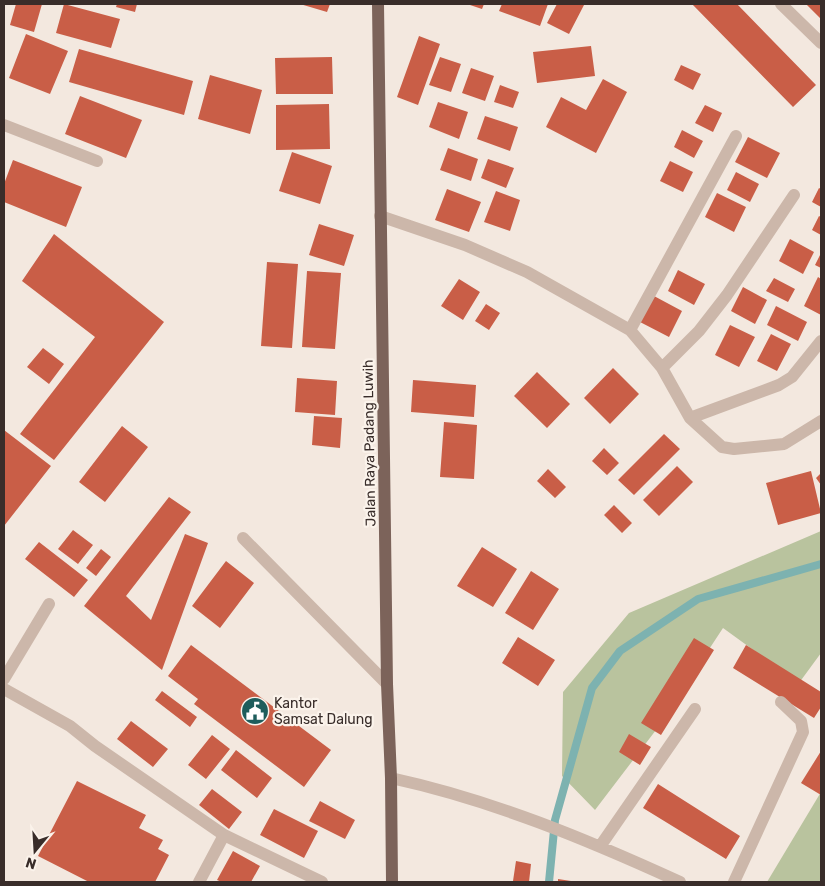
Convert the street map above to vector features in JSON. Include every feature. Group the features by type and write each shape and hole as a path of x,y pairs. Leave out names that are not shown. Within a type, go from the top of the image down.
{"main road":[{"name":"Jalan Raya Padang Luwih","path":"378,4 387,684 391,778 392,882"}],"street":[{"path":"780,4 821,43"},
{"path":"4,125 97,161"},
{"path":"630,330 736,136"},
{"path":"662,368 699,331 727,295 794,195"},
{"path":"380,216 465,245 527,272 630,330 662,368 690,418 722,448 734,449 784,444 821,421"},
{"path":"690,418 779,385 792,377 821,341"},
{"path":"243,538 387,684"},
{"path":"4,679 49,604"},
{"path":"4,689 70,726 95,746 224,835 322,882"},
{"path":"734,882 803,732 801,721 781,702"},
{"path":"601,845 696,708"},
{"path":"391,778 438,788 490,804 601,845 680,882"},
{"path":"204,881 224,835"}],"green space":[{"path":"821,531 821,653 799,683 723,628 656,730 595,810 562,776 563,692 629,613"},
{"path":"821,792 821,882 767,882"}],"building":[{"path":"16,4 42,4 34,32 10,25"},
{"path":"64,4 120,19 111,48 56,33"},
{"path":"117,4 137,4 135,12 116,7"},
{"path":"300,4 330,4 327,12"},
{"path":"467,4 484,4 482,9"},
{"path":"502,4 548,4 540,26 499,11"},
{"path":"557,4 584,5 569,34 547,23"},
{"path":"692,4 737,4 816,85 793,107"},
{"path":"806,4 821,4 821,19"},
{"path":"26,34 68,51 50,94 9,78"},
{"path":"419,36 440,44 418,105 397,97"},
{"path":"591,46 595,76 537,83 533,52"},
{"path":"79,49 193,81 184,115 69,82"},
{"path":"332,57 333,94 276,94 275,58"},
{"path":"440,57 461,64 451,92 429,85"},
{"path":"681,65 701,74 693,90 674,80"},
{"path":"471,68 494,76 485,101 462,93"},
{"path":"210,75 262,90 250,134 198,119"},
{"path":"603,79 627,92 596,153 546,127 561,97 586,110"},
{"path":"500,85 519,92 513,108 494,102"},
{"path":"80,96 142,120 126,158 65,134"},
{"path":"438,102 468,112 459,139 429,127"},
{"path":"329,104 330,149 276,150 276,105"},
{"path":"705,105 722,113 713,132 695,123"},
{"path":"485,116 518,127 510,151 477,139"},
{"path":"682,130 703,141 694,158 674,147"},
{"path":"748,137 780,153 767,178 735,162"},
{"path":"448,148 478,159 471,181 440,170"},
{"path":"292,152 332,166 320,204 279,191"},
{"path":"488,159 514,168 506,188 481,178"},
{"path":"13,160 82,187 66,227 4,202 4,184"},
{"path":"670,161 693,172 683,192 660,181"},
{"path":"736,172 759,184 750,202 727,190"},
{"path":"819,188 821,189 821,207 812,202"},
{"path":"447,189 481,202 469,232 435,220"},
{"path":"496,191 520,200 510,231 484,222"},
{"path":"717,193 746,207 734,232 705,217"},
{"path":"819,216 821,217 821,235 812,230"},
{"path":"319,224 354,235 344,266 309,255"},
{"path":"54,234 164,322 54,460 20,434 95,337 22,281"},
{"path":"790,239 814,252 803,274 779,261"},
{"path":"821,253 821,268 815,265"},
{"path":"267,262 298,264 292,348 261,346"},
{"path":"678,270 705,284 694,305 668,291"},
{"path":"307,271 341,273 335,349 302,347"},
{"path":"818,277 821,279 821,315 804,306"},
{"path":"774,278 795,289 788,302 766,291"},
{"path":"459,279 480,292 463,320 441,306"},
{"path":"743,287 767,300 755,324 731,311"},
{"path":"654,296 682,311 669,337 640,322"},
{"path":"486,304 500,313 489,330 475,321"},
{"path":"776,306 807,322 798,341 767,325"},
{"path":"730,325 755,337 739,367 715,355"},
{"path":"771,334 791,344 777,371 757,361"},
{"path":"43,348 64,364 49,384 27,367"},
{"path":"613,368 639,394 610,424 584,398"},
{"path":"537,372 570,404 547,428 514,396"},
{"path":"297,378 337,381 335,415 295,412"},
{"path":"413,380 476,385 474,417 411,412"},
{"path":"314,416 342,418 340,448 312,445"},
{"path":"444,422 477,425 474,479 440,477"},
{"path":"122,426 148,447 105,502 79,482"},
{"path":"4,430 51,466 4,526"},
{"path":"664,434 680,449 634,495 618,480"},
{"path":"604,448 619,463 607,475 592,461"},
{"path":"677,466 693,482 659,516 643,500"},
{"path":"548,469 566,487 555,498 537,481"},
{"path":"811,471 821,513 778,525 766,483"},
{"path":"821,473 821,485 816,478"},
{"path":"169,497 191,512 126,596 151,620 185,534 208,543 162,670 84,606"},
{"path":"614,505 632,523 622,533 604,515"},
{"path":"73,530 93,545 78,564 58,549"},
{"path":"39,542 88,580 74,597 25,559"},
{"path":"482,547 517,569 493,607 457,586"},
{"path":"101,549 111,557 96,576 86,568"},
{"path":"226,561 254,583 220,628 192,606"},
{"path":"531,571 559,589 533,630 505,613"},
{"path":"518,637 555,660 538,686 502,663"},
{"path":"694,638 714,650 661,735 641,723"},
{"path":"191,645 331,750 304,787 194,704 198,699 168,676"},
{"path":"746,645 821,692 821,707 814,718 733,668"},
{"path":"162,691 197,717 190,727 155,700"},
{"path":"131,721 168,749 153,767 117,739"},
{"path":"629,734 651,747 640,765 619,752"},
{"path":"212,735 230,749 206,779 188,765"},
{"path":"236,750 272,778 257,798 221,770"},
{"path":"821,751 821,795 801,783"},
{"path":"77,781 146,815 139,828 163,840 158,849 169,855 155,882 89,882 38,856"},
{"path":"658,784 740,836 726,859 643,808"},
{"path":"212,789 242,812 229,829 199,805"},
{"path":"320,801 355,820 345,839 309,821"},
{"path":"274,809 318,831 304,858 260,835"},
{"path":"233,851 260,866 251,882 222,882 217,880"},
{"path":"516,861 531,864 529,882 513,881"},
{"path":"558,879 571,881 571,882 558,882"}],"waterway":[{"path":"549,882 555,820 592,688 620,651 698,599 821,564"}],"place":[{"name":"Kantor Samsat Dalung","path":"255,711"}]}
